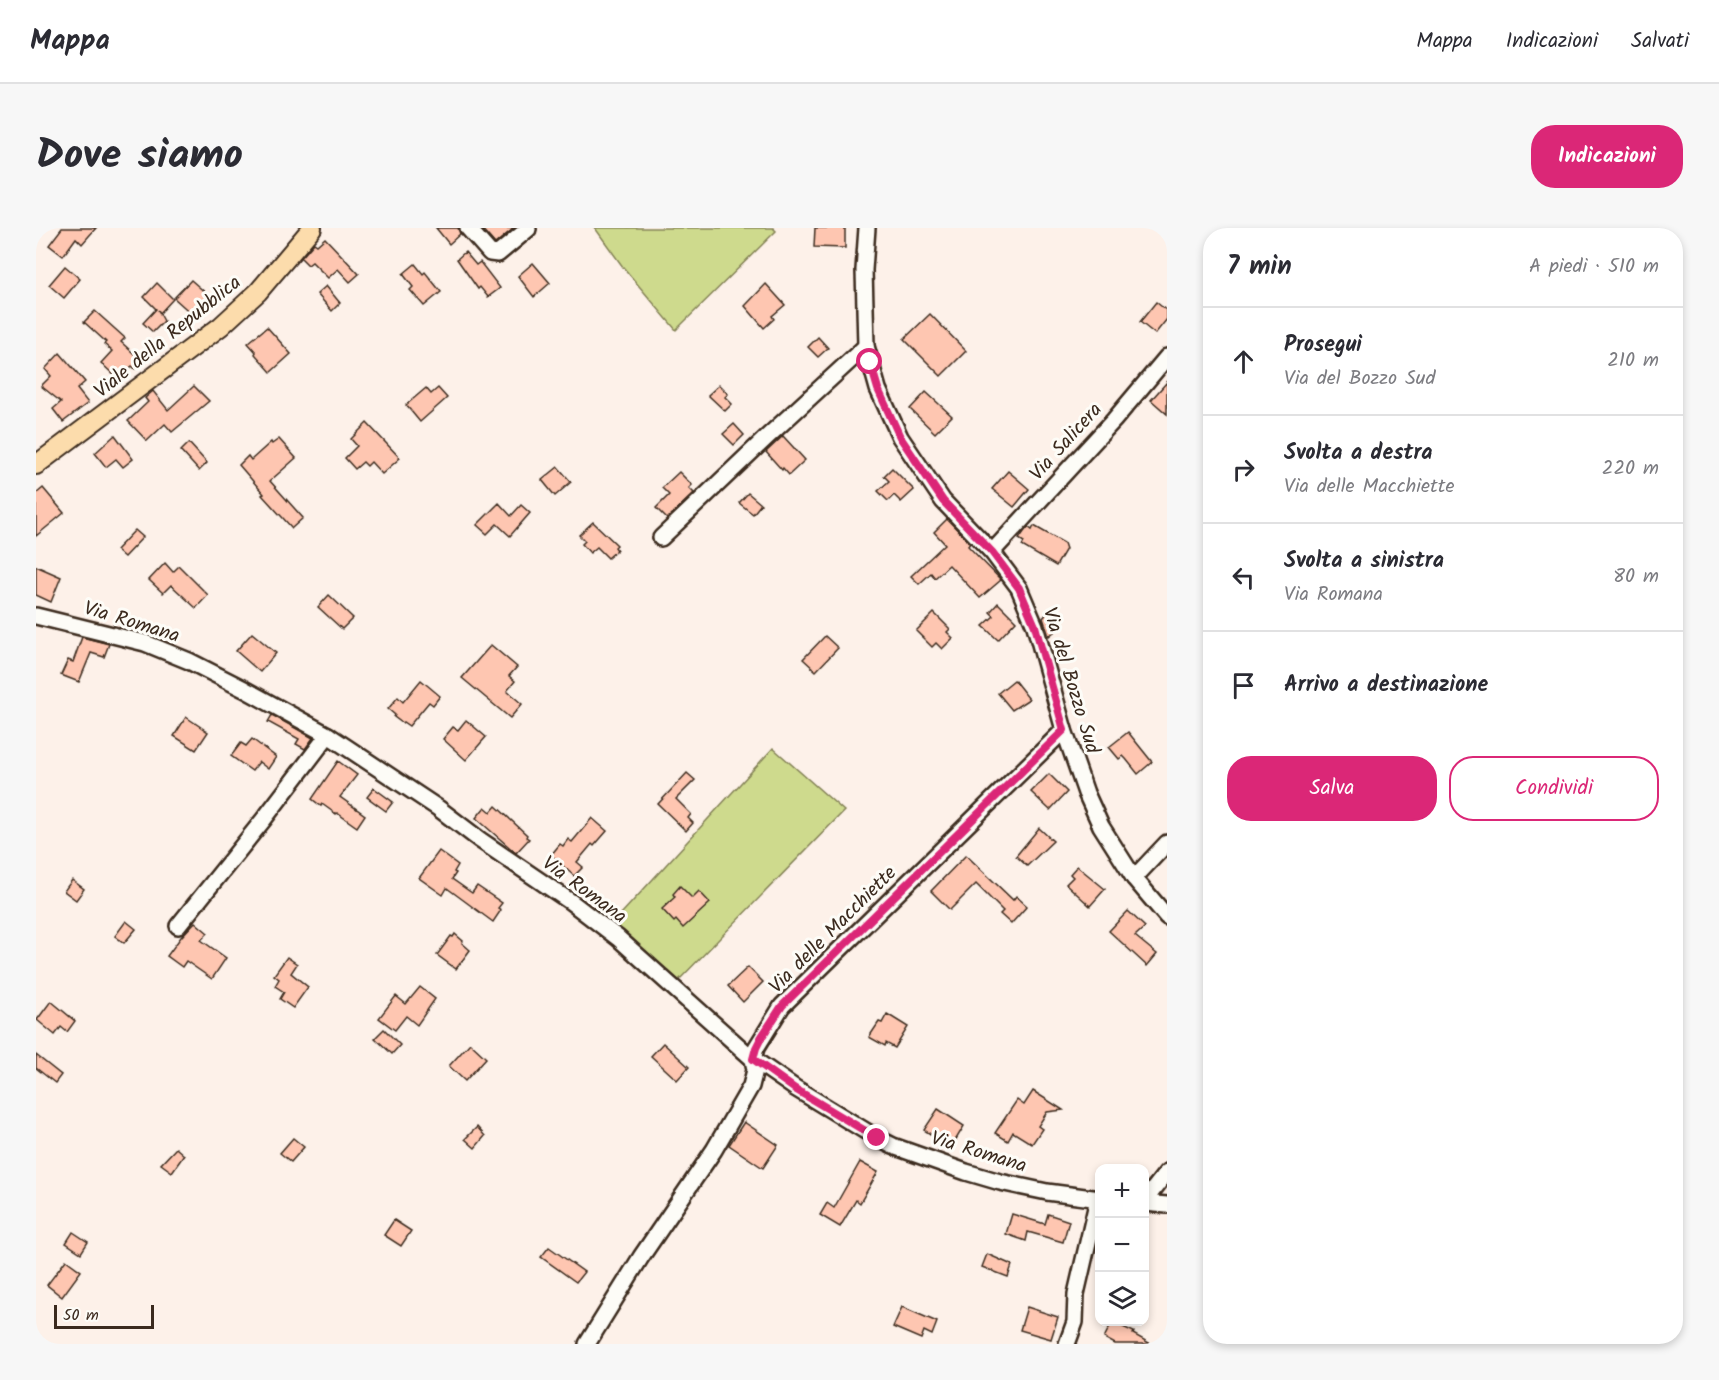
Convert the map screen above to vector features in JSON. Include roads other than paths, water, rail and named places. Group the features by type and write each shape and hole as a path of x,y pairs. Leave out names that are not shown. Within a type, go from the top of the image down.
{"main road":[{"name":"Viale della Repubblica","path":"36,465 220,326 258,292 312,228"}],"street":[{"path":"468,228 490,253 498,254 528,230"},
{"name":"Via del Bozzo Sud","path":"867,228 864,270 866,346 878,389 900,437 943,501 992,552 1019,588 1035,626 1064,730 1086,793 1101,826 1134,878 1167,917"},
{"path":"661,538 866,346"},
{"name":"Via Salicera","path":"992,552 1114,420 1167,357"},
{"name":"Via Romana","path":"36,616 145,643 189,661 244,688 328,735 438,808 480,840 571,902 618,938 753,1059 795,1089 877,1138 893,1146 1000,1182 1047,1192 1095,1198"},
{"name":"Via delle Macchiette","path":"587,1344 641,1257 714,1150 751,1086 755,1071 753,1059 756,1048 782,1006 1064,730"},
{"path":"178,926 328,735"},
{"path":"1134,878 1167,843"},
{"path":"1149,1195 1167,1172"},
{"path":"1149,1203 1167,1205"},
{"path":"1067,1344 1075,1322 1076,1294 1095,1216"}]}
